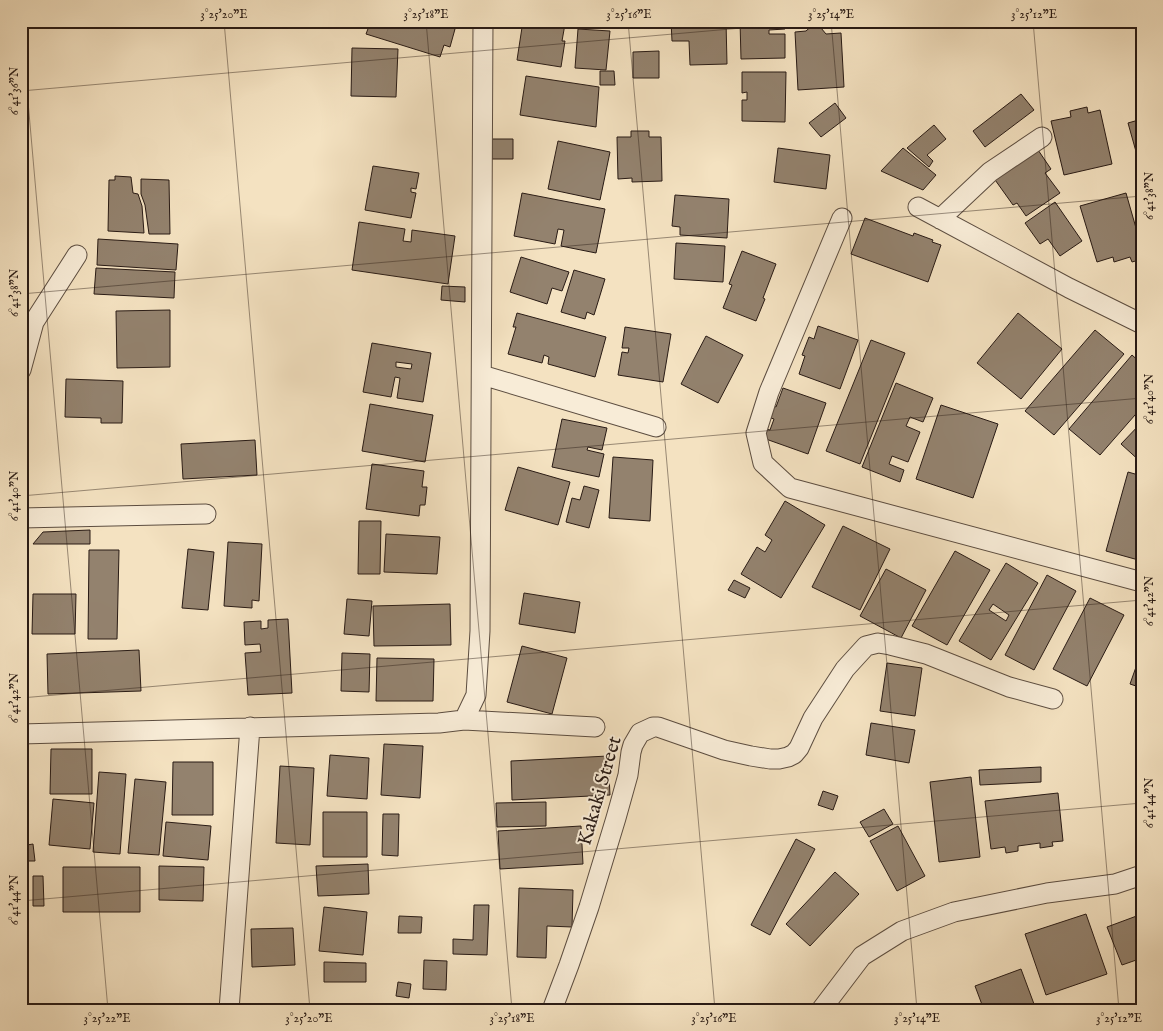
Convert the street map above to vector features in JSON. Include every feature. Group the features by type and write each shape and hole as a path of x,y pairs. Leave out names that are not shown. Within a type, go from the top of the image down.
{"street":[{"path":"464,720 476,695 480,631 483,21"},
{"path":"940,219 990,172 1042,137"},
{"path":"918,207 1069,288 1142,324"},
{"path":"842,218 766,400 756,433 763,463 790,488 1142,582"},
{"path":"21,370 28,320 77,255"},
{"path":"482,375 656,427"},
{"path":"21,518 206,514"},
{"name":"Kakaki Street","path":"552,1010 589,907 628,775 631,752 637,738 645,730 658,727 724,750 750,756 770,759 788,757 799,748 813,718 845,669 866,646 878,643 926,654 1009,687 1052,699"},
{"path":"21,734 439,723 464,720 595,727"},
{"path":"229,1010 250,727"},
{"path":"821,1010 862,956 902,932 954,912 1047,892 1115,884 1142,875"}],"building":[{"path":"371,21 451,21 449,27 455,29 450,47 444,45 440,57 366,34"},
{"path":"523,21 565,24 562,41 565,41 561,67 517,60"},
{"path":"671,21 726,21 727,64 690,65 689,41 672,41"},
{"path":"740,21 784,21 785,29 769,30 769,34 785,34 785,58 741,59"},
{"path":"816,22 826,34 841,33 844,87 798,90 795,32 806,31"},
{"path":"578,29 610,31 606,70 575,68"},
{"path":"352,48 398,49 396,97 351,96"},
{"path":"659,51 659,78 633,78 633,52"},
{"path":"600,71 614,71 615,85 600,85"},
{"path":"742,72 786,72 785,122 742,121 742,100 747,100 747,92 742,93"},
{"path":"526,76 599,87 596,127 520,115"},
{"path":"1021,94 1034,110 985,147 973,131"},
{"path":"835,103 846,118 821,137 809,123"},
{"path":"1087,107 1088,113 1100,110 1112,164 1064,175 1051,121 1071,117 1070,111"},
{"path":"1142,119 1142,173 1128,123"},
{"path":"934,125 946,139 927,155 933,161 929,167 907,148"},
{"path":"631,131 649,131 649,137 661,137 662,181 632,182 632,178 618,179 617,137 631,137"},
{"path":"492,139 513,139 513,159 492,159"},
{"path":"558,141 610,152 600,200 548,189"},
{"path":"1036,147 1051,169 1045,173 1060,193 1026,216 1017,203 1013,205 993,177"},
{"path":"778,148 830,155 826,189 774,182"},
{"path":"903,148 936,175 923,190 881,171"},
{"path":"373,166 419,173 416,189 411,188 411,192 416,193 411,218 365,210"},
{"path":"115,176 131,177 133,193 138,194 142,206 144,233 108,231 109,180 115,180"},
{"path":"141,179 169,180 170,234 149,234 145,205 141,194"},
{"path":"522,193 605,209 596,253 561,246 564,230 558,229 555,244 514,236"},
{"path":"1126,193 1142,249 1142,259 1132,262 1130,257 1114,262 1113,257 1097,262 1080,206"},
{"path":"675,195 729,199 727,238 680,235 680,227 672,226"},
{"path":"1055,202 1082,241 1060,256 1048,239 1040,244 1025,223"},
{"path":"865,218 913,236 914,233 941,245 928,282 851,254"},
{"path":"359,222 405,229 403,241 411,242 412,230 455,236 448,284 352,270"},
{"path":"98,239 178,244 176,270 97,265"},
{"path":"676,243 725,246 723,282 674,279"},
{"path":"742,251 776,264 756,321 723,308 732,285 729,284"},
{"path":"521,257 569,272 562,291 552,288 547,304 510,292"},
{"path":"96,268 175,272 174,298 94,294"},
{"path":"574,270 605,279 594,315 587,312 585,319 561,312"},
{"path":"442,286 465,287 465,302 441,300"},
{"path":"170,310 170,367 117,368 116,311"},
{"path":"517,313 606,337 595,377 548,364 549,357 544,355 542,363 508,354 516,327 513,327"},
{"path":"1018,313 1062,349 1021,399 977,363"},
{"path":"818,326 858,340 840,389 799,374 805,356 802,355 809,337 814,339"},
{"path":"625,327 671,334 663,382 618,375 622,352 628,353 629,348 622,348"},
{"path":"1095,330 1124,354 1054,435 1025,411"},
{"path":"706,336 743,355 718,403 681,384"},
{"path":"871,340 905,353 860,464 826,451"},
{"path":"372,343 431,353 423,402 397,398 400,378 395,377 391,397 363,392","holes":["396,362 412,364 411,369 396,367"]},
{"path":"1132,355 1142,364 1142,407 1100,455 1069,429"},
{"path":"66,379 123,381 122,423 101,423 101,418 65,417"},
{"path":"896,383 933,398 923,422 910,417 906,426 920,432 908,462 892,456 889,464 904,470 900,482 862,467"},
{"path":"783,388 826,403 808,454 763,438 766,429 770,430 774,419 768,417 772,405 776,407"},
{"path":"370,404 433,415 425,462 362,451"},
{"path":"941,405 998,424 973,498 916,479"},
{"path":"562,419 607,428 602,450 588,447 587,450 604,454 599,477 552,467"},
{"path":"1142,422 1142,463 1121,444"},
{"path":"255,440 257,475 183,479 181,444"},
{"path":"613,457 653,460 650,521 609,518"},
{"path":"372,464 424,471 422,487 427,487 425,505 420,505 419,516 366,509"},
{"path":"518,467 570,482 558,525 505,510"},
{"path":"1128,472 1142,476 1142,561 1106,551"},
{"path":"584,486 599,490 589,528 566,522 572,498 580,500"},
{"path":"785,501 825,525 781,598 741,574 757,547 765,552 772,540 765,535"},
{"path":"359,521 381,521 380,574 358,574"},
{"path":"843,526 890,549 860,610 812,587"},
{"path":"90,530 90,544 33,544 43,532"},
{"path":"386,534 440,537 437,574 384,572"},
{"path":"228,542 262,544 259,601 252,600 252,608 224,606"},
{"path":"188,549 214,552 208,610 182,608"},
{"path":"89,550 119,550 117,639 88,639"},
{"path":"955,551 990,570 947,645 912,626"},
{"path":"1006,563 1038,583 991,660 959,641","holes":["993,604 1009,615 1006,621 989,610"]},
{"path":"886,569 926,590 901,638 860,616"},
{"path":"1047,575 1076,591 1034,670 1005,655"},
{"path":"734,580 750,588 745,598 728,590"},
{"path":"524,593 580,602 575,633 519,624"},
{"path":"33,594 76,594 75,634 32,634"},
{"path":"1090,598 1124,615 1087,686 1053,669"},
{"path":"347,599 372,601 369,636 344,634"},
{"path":"450,604 451,645 374,646 373,606"},
{"path":"288,619 292,693 248,695 245,653 261,652 260,644 245,645 244,622 261,621 261,629 268,628 268,620"},
{"path":"522,646 567,658 552,714 507,702"},
{"path":"139,650 141,691 48,694 47,654"},
{"path":"1142,650 1142,688 1130,684"},
{"path":"342,653 370,654 369,692 341,691"},
{"path":"377,658 434,659 433,701 376,701"},
{"path":"887,663 922,668 915,716 880,711"},
{"path":"871,723 915,730 909,763 866,755"},
{"path":"384,744 423,746 420,798 381,795"},
{"path":"51,749 92,749 92,794 50,794"},
{"path":"330,755 369,758 367,799 327,796"},
{"path":"608,756 610,795 512,800 511,761"},
{"path":"173,762 213,762 213,815 172,815"},
{"path":"280,766 314,768 310,845 276,843"},
{"path":"1041,767 1041,782 980,785 979,770"},
{"path":"99,772 126,774 120,854 93,852"},
{"path":"971,777 980,857 939,862 930,782"},
{"path":"135,779 166,782 159,855 128,853"},
{"path":"823,791 838,796 833,810 818,805"},
{"path":"1058,793 1063,841 1052,842 1053,846 1040,848 1040,843 1018,846 1018,851 1006,853 1005,847 991,849 985,801"},
{"path":"53,799 94,803 90,849 49,845"},
{"path":"546,802 546,826 497,827 496,803"},
{"path":"884,809 893,824 869,837 860,822"},
{"path":"323,812 367,812 367,857 323,857"},
{"path":"383,814 399,814 398,856 382,855"},
{"path":"166,822 211,826 208,860 163,856"},
{"path":"581,826 583,864 500,869 498,831"},
{"path":"898,826 925,876 897,891 870,841"},
{"path":"796,839 815,849 770,935 751,925"},
{"path":"33,844 35,861 28,861 27,845"},
{"path":"368,864 369,894 318,896 316,866"},
{"path":"159,866 204,867 203,901 159,900"},
{"path":"63,867 140,867 140,912 63,912"},
{"path":"835,872 859,894 810,946 786,924"},
{"path":"33,876 43,876 44,906 33,906"},
{"path":"519,888 573,890 572,927 547,926 546,958 517,957"},
{"path":"474,905 489,905 487,955 453,954 453,939 473,940"},
{"path":"324,907 367,912 363,955 319,951"},
{"path":"1086,914 1107,974 1046,995 1025,934"},
{"path":"1142,914 1142,958 1122,965 1107,927"},
{"path":"399,916 422,917 421,933 398,933"},
{"path":"293,928 295,965 252,967 251,929"},
{"path":"424,960 447,961 446,990 423,989"},
{"path":"324,962 366,963 366,982 324,982"},
{"path":"1021,969 1034,1004 1019,1010 984,1010 975,986"},
{"path":"398,982 411,984 409,998 396,996"}]}
